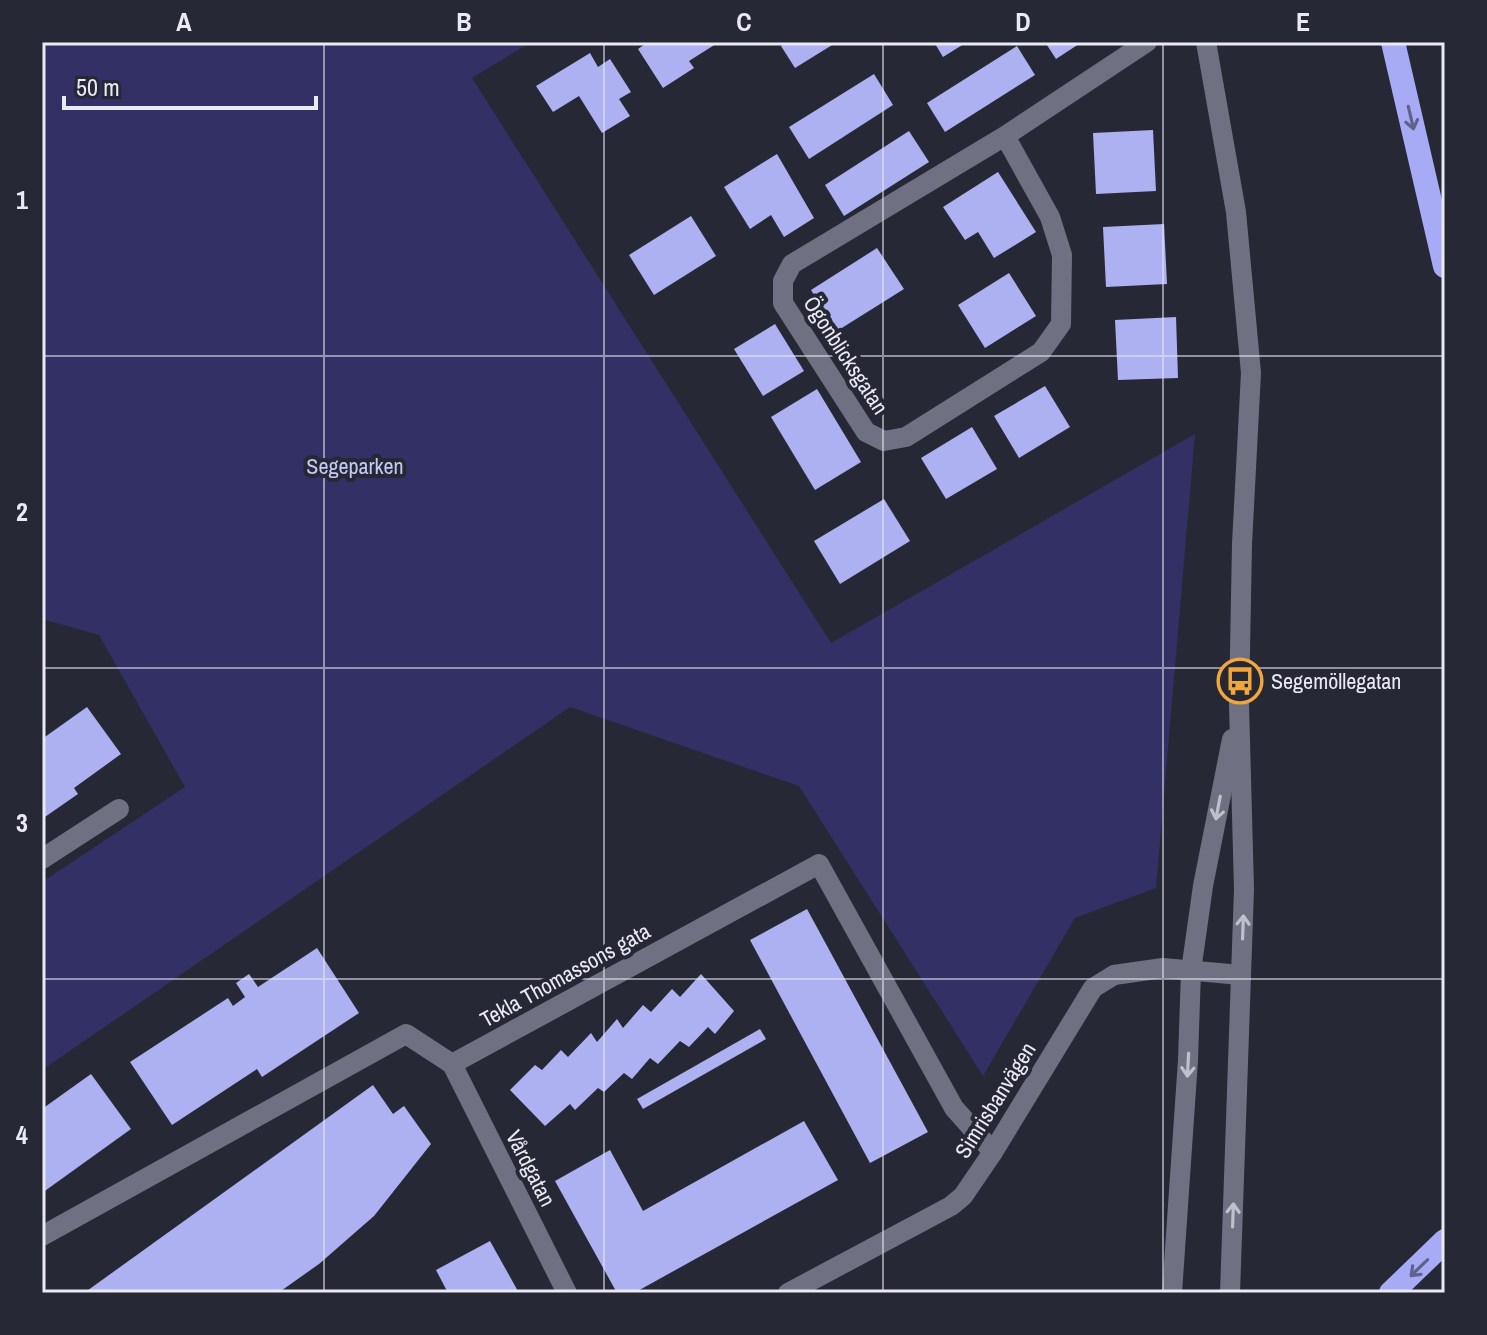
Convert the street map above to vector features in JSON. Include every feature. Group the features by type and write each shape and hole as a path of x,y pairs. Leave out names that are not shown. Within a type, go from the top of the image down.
{"highway":[{"path":"1393,42 1445,266"},
{"path":"1391,1293 1445,1241"}],"street":[{"name":"Ögonblicksgatan","path":"1005,136 1050,217 1062,255 1061,324 1041,352 906,437 884,441 866,432 783,303 783,281 792,264 1005,136 1147,42"},
{"path":"1206,42 1236,212 1251,373 1243,507 1239,704 1244,889 1230,1293"},
{"path":"1172,1293 1191,971 1203,886 1239,704"},
{"path":"42,859 119,809"},
{"name":"Tekla Thomassons gata","path":"452,1064 819,864 954,1108 993,1152"},
{"name":"Simrisbanvägen","path":"788,1293 951,1206 963,1196 1093,988 1114,975 1163,968 1241,975"},
{"path":"42,1236 406,1034 452,1064"},
{"name":"Vårdgatan","path":"452,1064 567,1293"}],"green space":[{"name":"Segeparken","path":"42,42 531,42 472,78 831,643 1195,434 1156,888 1075,918 983,1076 799,786 570,707 42,1070 42,882 185,787 99,635 42,619"}],"building":[{"path":"648,42 719,42 689,61 694,68 663,88 638,49"},
{"path":"788,42 837,42 795,68 781,46"},
{"path":"934,42 967,42 943,57"},
{"path":"1045,42 1082,42 1056,59"},
{"path":"1017,46 1035,75 945,132 927,103"},
{"path":"590,53 598,67 610,59 631,92 619,99 630,116 602,133 579,96 553,112 536,86"},
{"path":"874,74 893,105 809,159 789,127"},
{"path":"1153,130 1156,191 1096,194 1093,133"},
{"path":"909,131 929,162 844,216 825,185"},
{"path":"777,154 814,218 784,237 771,215 750,229 724,187"},
{"path":"998,172 1036,232 994,258 978,232 965,240 943,207"},
{"path":"691,216 716,256 654,295 629,255"},
{"path":"1164,224 1167,284 1106,287 1103,227"},
{"path":"877,248 904,289 837,331 811,290"},
{"path":"1009,273 1036,316 985,348 958,305"},
{"path":"1176,317 1178,378 1118,380 1115,320"},
{"path":"775,324 804,371 763,396 734,349"},
{"path":"1045,386 1070,427 1019,458 994,416"},
{"path":"817,389 861,462 815,490 771,417"},
{"path":"972,427 997,469 946,499 921,458"},
{"path":"884,499 910,541 840,584 814,541"},
{"path":"87,707 121,754 74,788 78,794 42,819 42,739"},
{"path":"807,909 928,1132 870,1163 750,940"},
{"path":"317,948 359,1013 262,1077 257,1069 172,1125 130,1062 228,998 233,1006 245,997 236,983 249,974 258,987"},
{"path":"701,974 734,1011 715,1034 708,1027 689,1047 680,1041 658,1064 650,1058 632,1079 624,1073 604,1092 598,1088 575,1110 570,1104 545,1126 510,1090 535,1065 542,1070 561,1050 568,1057 591,1033 597,1042 617,1019 623,1028 643,1005 651,1012 672,989 680,997"},
{"path":"760,1029 766,1039 643,1109 637,1099"},
{"path":"91,1074 131,1129 42,1193 42,1109"},
{"path":"373,1085 393,1114 404,1106 431,1144 374,1216 319,1264 278,1293 84,1293"},
{"path":"804,1121 838,1180 634,1293 617,1293 555,1181 610,1150 643,1211"},
{"path":"490,1241 519,1293 448,1293 436,1270"}],"place":[{"name":"Segemöllegatan","path":"1240,681"}]}
